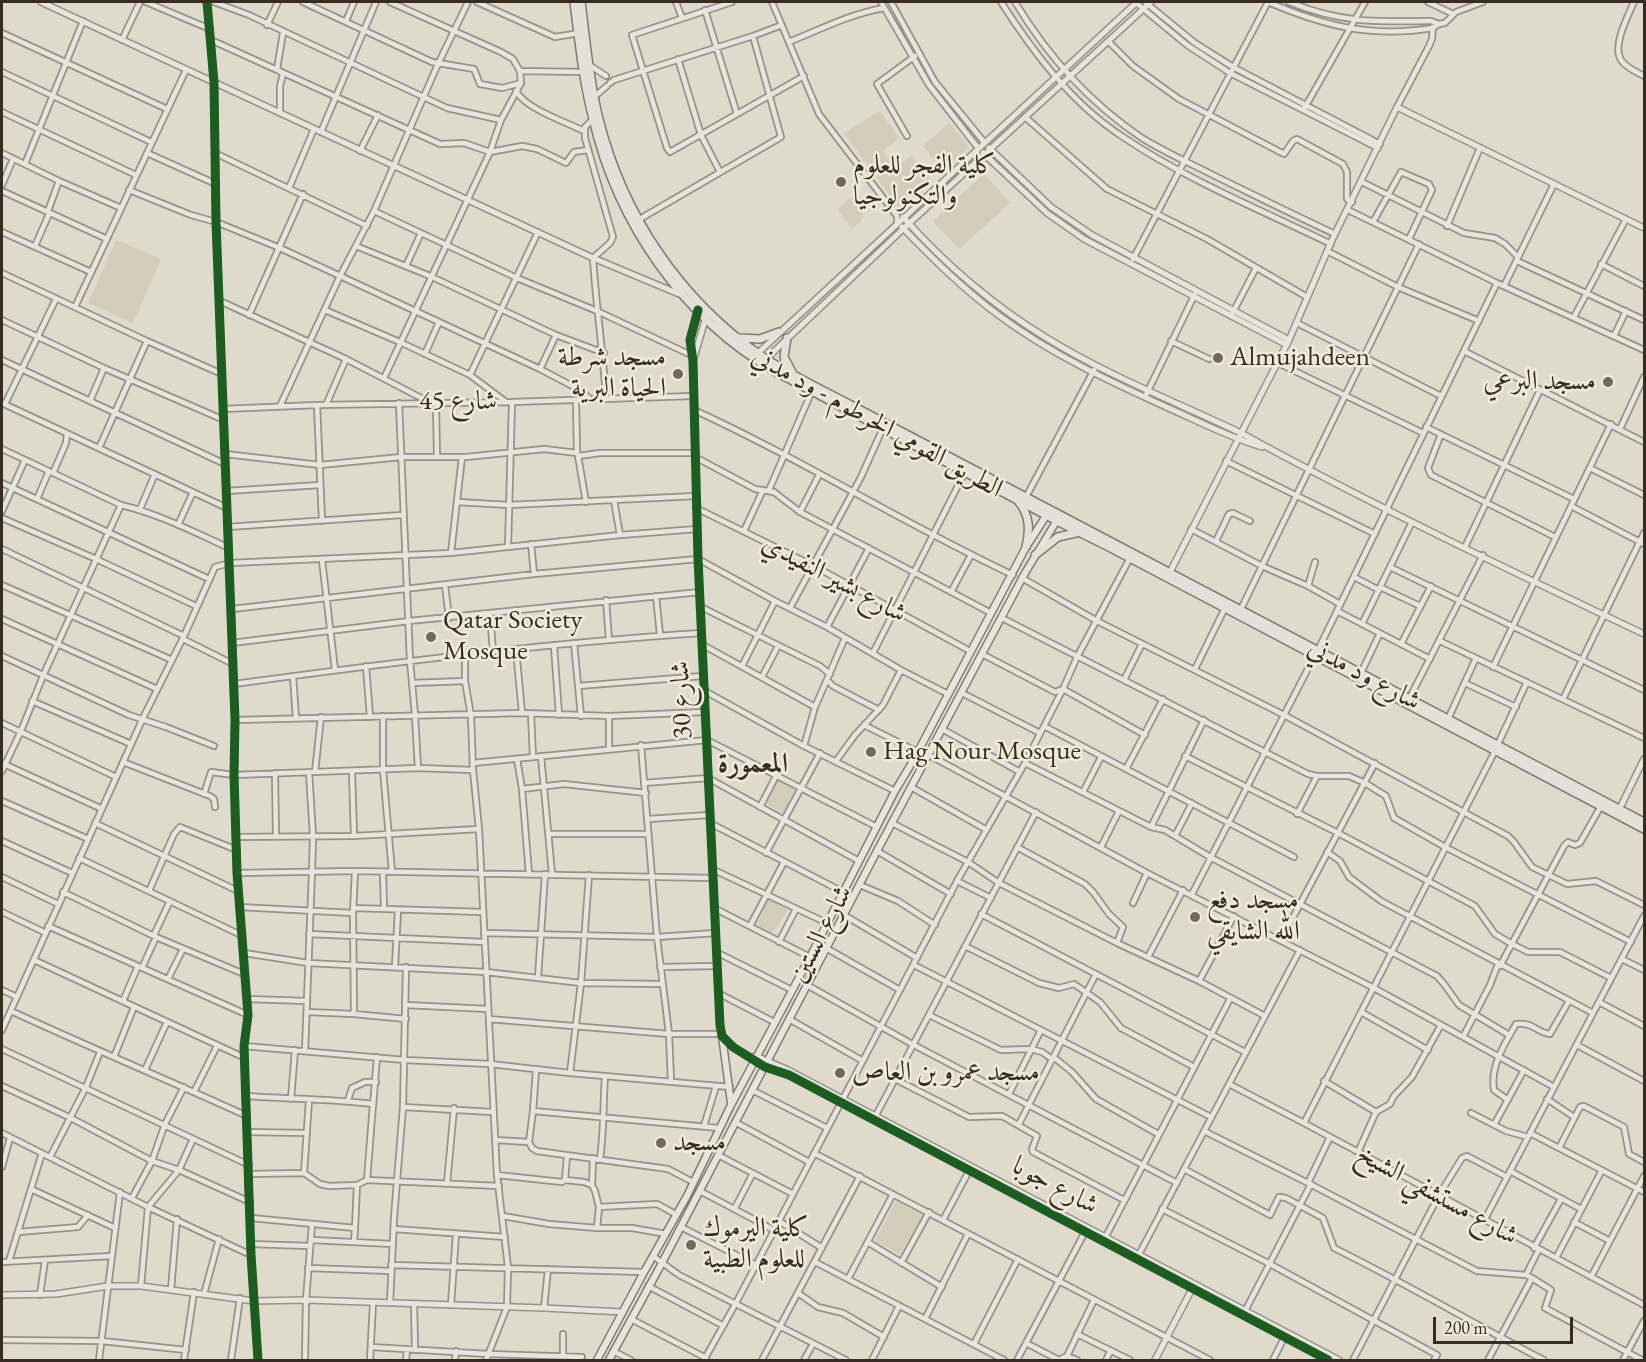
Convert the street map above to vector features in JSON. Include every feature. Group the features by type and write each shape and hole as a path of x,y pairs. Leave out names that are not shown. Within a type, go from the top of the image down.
{"highway":[{"name":"الطريق القومي الخرطوم - ود مدني","path":"574,2 592,119 606,164 632,222 658,262 685,297 759,362 1016,499 1048,512"},
{"name":"الطريق القومي الخرطوم - ود مدني","path":"580,2 594,98 611,160 622,189 638,220 663,259 689,292 739,338 766,358 1026,497 1082,530"},
{"path":"739,338 760,339 780,332"},
{"path":"787,338 784,357 796,376"},
{"path":"1016,499 1028,523 1029,534 1026,548"},
{"path":"1035,555 1058,537 1082,530"},
{"name":"شارع ود مدني","path":"1082,530 1111,548 1225,608 1361,673 1448,719 1601,806 1644,822"},
{"name":"شارع ود مدني","path":"1082,530 1241,609 1316,652 1618,812 1644,829"}],"main road":[{"name":"شارع الستين","path":"597,1360 676,1215 753,1058 810,957 890,800 918,752 1026,548 1048,512"},
{"name":"شارع الستين","path":"609,1360 1023,576 1059,518"},
{"path":"1020,559 1030,564"},
{"path":"1014,572 1023,576"},
{"path":"890,800 901,806"},
{"path":"885,812 893,820"},
{"path":"722,1035 731,1105"}],"street":[{"path":"41,2 593,258 685,297"},
{"path":"122,40 140,2"},
{"path":"146,2 210,29"},
{"path":"207,2 214,82 214,153 225,507 232,609 237,873 248,1015 244,1046 251,1244 258,1360"},
{"path":"214,2 350,62 423,98 455,110 501,120"},
{"path":"267,25 278,2"},
{"path":"303,2 438,64 474,69 480,84 502,88 521,83"},
{"path":"345,21 354,2"},
{"path":"321,132 363,28 376,2"},
{"path":"384,378 490,152 501,120 521,83 520,70 513,59 390,2"},
{"path":"408,9 411,2"},
{"path":"280,406 340,276 374,211 408,130 468,2"},
{"path":"477,2 555,37 579,33"},
{"path":"676,2 682,18"},
{"path":"732,2 632,35 670,152 804,76"},
{"path":"772,2 819,114 899,218 903,229 1017,319 1145,397 1269,449 1386,510 1644,634"},
{"path":"881,2 929,86 978,148 1047,213 1084,239 1130,264 1288,343"},
{"path":"891,2 935,82 990,149 1057,211 1092,235 1234,310 1288,343"},
{"path":"1001,2 1022,33 1062,83 1081,103 1121,136 1179,170 1330,244"},
{"path":"1015,2 1027,22 1070,76 1110,113 1143,138 1335,234"},
{"path":"758,353 899,218 1136,2 1187,45 1230,73 1379,146"},
{"path":"766,358 1148,2 1195,43 1304,109"},
{"path":"1130,264 1268,2 1315,21 1349,29 1386,33 1433,28 1445,23 1453,14 1483,2"},
{"path":"1289,2 1313,11 1354,20 1431,21 1439,24"},
{"path":"1304,109 1365,2"},
{"path":"1428,2 1453,14"},
{"path":"1634,2 1624,25 1619,53 1625,65 1644,76"},
{"path":"789,42 863,12 893,8"},
{"path":"705,10 737,114"},
{"path":"25,164 83,21"},
{"path":"1170,572 1288,343 1330,244 1362,182 1396,107 1430,46 1433,28 1431,21"},
{"path":"594,98 609,81 782,25"},
{"path":"2,33 167,109"},
{"path":"277,69 284,33"},
{"path":"638,220 781,137 753,36"},
{"path":"211,40 440,144 464,143 490,152 522,146 537,149 566,163 574,152 588,150"},
{"path":"1108,41 1128,62 1179,99 1281,153 1287,153 1293,141 1297,140 1343,164 1347,172 1347,199 1352,202"},
{"path":"908,136 877,85 878,81 919,54"},
{"path":"678,59 701,135 720,171"},
{"path":"589,65 609,81"},
{"path":"277,69 283,74 280,86 280,113"},
{"path":"75,307 186,70"},
{"path":"520,70 584,72"},
{"path":"2,72 151,142"},
{"path":"516,91 520,98 530,106 584,130"},
{"path":"1396,107 1644,228"},
{"path":"2,112 136,175"},
{"path":"360,151 378,115"},
{"path":"1025,117 1107,189 1157,213 1307,297"},
{"path":"592,119 584,130 613,237 610,243 593,258"},
{"path":"290,188 314,129"},
{"path":"1447,226 1480,148"},
{"path":"2,153 121,208"},
{"path":"147,153 216,184"},
{"path":"214,153 367,226"},
{"path":"2,185 13,159"},
{"path":"1373,222 1401,172 1429,184 1432,190 1409,239"},
{"path":"35,246 49,214 48,211 59,181"},
{"path":"1362,182 1447,226 1471,236 1495,238 1505,244 1517,259 1644,320"},
{"path":"1504,286 1554,184"},
{"path":"129,190 280,248 540,369 580,390 590,399"},
{"path":"2,191 107,239"},
{"path":"929,193 935,200"},
{"path":"249,315 303,194"},
{"path":"1348,210 1497,283 1644,350"},
{"path":"374,211 517,278 597,311 692,358"},
{"path":"899,218 909,224 922,243"},
{"path":"1574,317 1600,264 1626,219"},
{"path":"2,232 92,272"},
{"path":"471,375 538,232"},
{"path":"406,266 421,233"},
{"path":"1241,609 1419,244"},
{"path":"356,246 430,276 556,335 604,354"},
{"path":"1327,251 1398,287 1479,321"},
{"path":"593,258 597,311 604,354 606,398"},
{"path":"1600,264 1644,286"},
{"path":"1231,316 1256,268"},
{"path":"2,273 222,374"},
{"path":"1192,894 1354,577 1497,283"},
{"path":"1145,397 1197,290"},
{"path":"56,299 3,404 225,507"},
{"path":"220,301 346,359 430,402"},
{"path":"325,310 471,375 509,402 508,547"},
{"name":"شارع 30","path":"698,310 690,340 716,966 722,1035"},
{"path":"1614,336 1626,311"},
{"name":"شارع 30","path":"692,358 706,317"},
{"path":"2,320 104,368 224,420"},
{"path":"425,354 439,322"},
{"path":"1297,323 1441,396"},
{"path":"540,369 556,335"},
{"path":"99,448 147,341"},
{"path":"1171,341 1209,359"},
{"path":"1464,351 1644,442"},
{"path":"326,405 346,359"},
{"path":"2,360 225,464"},
{"path":"1278,363 1424,433"},
{"path":"90,400 104,368"},
{"path":"1094,368 1148,389 1239,436"},
{"path":"1026,497 1094,368"},
{"path":"1620,429 1644,377"},
{"path":"1465,547 1540,390"},
{"path":"744,531 784,456 812,391"},
{"name":"شارع 45","path":"223,409 693,396"},
{"path":"576,400 577,455 586,502"},
{"path":"436,402 437,457"},
{"path":"399,403 404,556 408,589 410,661 416,715 418,768"},
{"path":"317,405 322,521"},
{"path":"694,410 749,436 970,555 1014,572"},
{"path":"1494,667 1611,424"},
{"path":"1426,427 1574,499"},
{"path":"790,608 861,477 883,428"},
{"path":"37,499 66,443 67,434"},
{"path":"1441,434 1428,468 1429,473 1556,537"},
{"path":"2,449 121,505 178,525 229,548"},
{"path":"225,454 320,465 401,457 462,458 544,449 577,455 600,453 695,455 755,489 766,490 778,495 800,512 991,614"},
{"path":"451,553 462,458"},
{"path":"2,511 25,460"},
{"path":"1226,460 1374,534"},
{"path":"1590,468 1644,495"},
{"path":"873,653 965,472"},
{"path":"140,510 155,474"},
{"path":"800,512 819,475"},
{"path":"2,483 209,579"},
{"path":"226,491 320,485"},
{"path":"178,525 193,492"},
{"path":"457,502 509,505 696,496"},
{"path":"615,500 620,535"},
{"path":"2,771 3,764 21,731 57,644 121,505"},
{"path":"1571,506 1642,543"},
{"name":"شارع بشير النفيدي","path":"696,508 814,566 970,651"},
{"path":"1216,541 1228,514 1233,513 1250,521"},
{"path":"227,527 402,515"},
{"path":"2,518 196,606"},
{"path":"1362,624 1412,522"},
{"path":"2,1030 3,1023 11,1011 131,744 184,637 215,567 230,563 451,553 697,529"},
{"path":"1191,529 1340,604"},
{"path":"1563,699 1642,543 1644,533"},
{"path":"531,544 534,574"},
{"path":"827,627 869,548"},
{"path":"2,549 184,637 233,664"},
{"path":"951,592 970,555"},
{"path":"1409,699 1483,555"},
{"path":"631,1319 705,1359 957,881 1025,763 1077,657 1130,558"},
{"path":"232,609 534,574 698,559 948,694"},
{"path":"322,560 335,670"},
{"path":"1308,586 1315,562"},
{"path":"1390,567 1644,690"},
{"path":"1023,576 1097,621 1284,715 1512,838 1529,865 1570,884 1596,881 1644,905"},
{"path":"1354,577 1420,606"},
{"path":"2,585 172,660"},
{"path":"445,585 449,618"},
{"path":"1401,644 1431,586"},
{"path":"232,643 409,621 700,592"},
{"path":"656,596 660,635"},
{"path":"606,600 609,640"},
{"path":"742,666 775,601"},
{"path":"701,607 820,666 830,674"},
{"path":"1195,669 1225,608"},
{"path":"1337,611 1430,659"},
{"path":"490,613 493,652"},
{"path":"1002,618 1308,774 1348,776 1365,783 1386,796 1394,818 1445,847 1630,942"},
{"path":"2,619 157,689"},
{"path":"234,684 516,649 702,633"},
{"path":"1361,673 1380,633"},
{"path":"804,746 815,707 845,638"},
{"path":"1440,641 1644,738"},
{"path":"574,643 581,716"},
{"path":"1124,680 1142,644"},
{"path":"703,645 815,707"},
{"path":"762,677 778,645"},
{"path":"554,646 559,715"},
{"path":"516,649 522,713"},
{"path":"982,654 1055,692 1063,689 1145,735"},
{"path":"465,655 465,681 471,716 482,873 497,1175 508,1267 507,1307 486,1360"},
{"path":"2,656 129,715 143,718 214,746"},
{"path":"1448,719 1476,658"},
{"path":"366,666 370,717"},
{"path":"836,761 879,710 901,670"},
{"path":"293,676 296,718"},
{"path":"578,686 704,676"},
{"path":"827,680 833,686 879,710"},
{"path":"412,683 465,681"},
{"path":"1304,1122 1411,917 1527,682"},
{"path":"1465,683 1516,706"},
{"path":"704,690 804,746 895,791"},
{"path":"962,693 1040,733"},
{"path":"1126,769 1163,699"},
{"path":"32,701 131,744"},
{"path":"235,720 522,713 609,716 705,712"},
{"path":"531,714 533,757"},
{"path":"383,716 383,770 392,872"},
{"path":"609,716 609,748"},
{"path":"315,772 321,717"},
{"path":"1151,827 1204,720"},
{"path":"2,723 116,777"},
{"path":"864,725 918,752"},
{"path":"1044,726 1294,857"},
{"path":"942,729 1020,772"},
{"path":"473,763 707,740 877,827"},
{"path":"641,745 657,937 669,1034 671,1081"},
{"path":"766,853 820,753"},
{"path":"929,755 1147,873 1374,988 1554,1087"},
{"path":"541,756 552,874"},
{"path":"1185,756 1338,833 1475,906 1495,934 1512,944 1528,952 1560,952 1611,978"},
{"path":"1083,792 1101,757"},
{"path":"517,759 522,789 529,873"},
{"path":"1618,812 1644,759"},
{"path":"123,762 204,794 214,799 215,807"},
{"path":"1025,763 1151,827 1175,836 1210,857 1393,952 1441,980 1455,1001 1509,1035"},
{"path":"1281,940 1375,763"},
{"path":"3,764 102,808"},
{"path":"204,794 211,772 234,775 418,768 473,770"},
{"path":"305,1051 313,836 309,772"},
{"path":"352,772 354,836"},
{"path":"275,773 276,836"},
{"path":"760,807 776,776"},
{"path":"1297,814 1317,776"},
{"path":"644,783 708,778 859,861"},
{"path":"522,789 564,784 646,793"},
{"path":"911,787 986,829"},
{"path":"2,801 88,839"},
{"path":"1175,836 1192,803"},
{"path":"1463,1037 1499,965 1564,846 1568,842 1575,845 1580,843 1601,806"},
{"path":"1101,847 1119,811"},
{"path":"875,1117 1036,812"},
{"path":"648,819 710,815"},
{"path":"893,820 968,862 999,883 1265,1016"},
{"path":"710,822 843,892"},
{"path":"95,823 238,891"},
{"path":"149,891 174,834 183,827 237,850"},
{"path":"236,837 389,835 479,829"},
{"path":"549,834 648,834"},
{"path":"2,841 72,873"},
{"path":"1017,847 1089,887 1109,914 1123,927 1117,943"},
{"path":"877,851 951,894"},
{"path":"1327,852 1344,865 1349,877 1381,901 1593,1013"},
{"path":"80,858 241,935"},
{"path":"750,926 784,862"},
{"path":"712,869 827,923"},
{"path":"237,873 355,871 712,878"},
{"path":"354,1014 355,871"},
{"path":"383,872 384,909"},
{"path":"1133,903 1147,873"},
{"path":"538,978 545,874"},
{"path":"570,1073 581,983 589,875"},
{"path":"2,878 58,904"},
{"path":"957,881 991,898"},
{"path":"860,885 898,901 935,925"},
{"path":"1148,957 1183,890"},
{"path":"63,892 183,949 244,974"},
{"path":"123,1001 170,901"},
{"path":"239,907 310,911 384,909 483,912"},
{"path":"714,908 810,957"},
{"path":"779,942 796,909"},
{"path":"395,966 398,910"},
{"path":"2,920 3,913 46,933"},
{"path":"981,914 1245,1052"},
{"path":"844,915 917,958"},
{"path":"1199,981 1234,916"},
{"path":"1485,1220 1644,916"},
{"path":"48,926 248,1015"},
{"path":"484,933 657,937 715,933"},
{"path":"309,934 485,942"},
{"path":"965,946 1039,983 1059,988 1074,984 1100,1002 1121,1028 1194,1067"},
{"path":"826,948 900,990"},
{"path":"168,979 183,949"},
{"path":"1137,1257 1300,950"},
{"path":"716,952 792,990"},
{"path":"244,953 308,963 486,972 581,983 662,984"},
{"path":"1622,959 1644,970"},
{"path":"34,960 245,1058"},
{"path":"914,965 1211,1118"},
{"path":"660,967 716,966"},
{"path":"390,1303 393,1229 403,1107 406,967"},
{"path":"1019,1124 1096,974"},
{"path":"807,985 912,1044 1177,1183"},
{"path":"2,990 17,997"},
{"path":"718,993 774,1022"},
{"path":"247,999 307,1001"},
{"path":"1105,1238 1230,999"},
{"path":"1508,1100 1494,1090 1492,1076 1509,1035 1516,1024 1528,1023 1550,1034 1569,1001"},
{"path":"1599,1002 1644,1026"},
{"path":"406,1005 488,1009"},
{"path":"114,1057 134,1007"},
{"path":"11,1011 247,1116"},
{"path":"307,1012 406,1019"},
{"path":"1361,1012 1428,1050"},
{"path":"928,1015 1001,1050 1031,1049 1062,1062 1096,1099 1158,1134"},
{"path":"489,1019 669,1034 722,1035 733,1047 766,1064"},
{"path":"789,1019 863,1061"},
{"path":"145,1070 167,1022"},
{"path":"1358,1152 1376,1113 1389,1104 1394,1095 1412,1077 1441,1025"},
{"path":"1009,1094 1041,1030"},
{"path":"1577,1045 1644,1081"},
{"path":"194,1092 217,1046"},
{"path":"244,1046 405,1060 490,1064 730,1087"},
{"path":"2,1049 249,1165"},
{"path":"291,1099 295,1050"},
{"path":"50,1157 86,1087 100,1052"},
{"path":"367,1180 377,1057"},
{"name":"شارع جوبا","path":"766,1064 1193,1287 1339,1360"},
{"path":"536,1070 529,1142 532,1148 567,1156 668,1169 693,1182"},
{"path":"1494,1125 1524,1070"},
{"path":"600,1159 604,1130 602,1117 605,1076"},
{"path":"895,1079 971,1117 997,1114 1019,1124 1037,1136 1033,1152 1124,1200"},
{"path":"1324,1081 1376,1113"},
{"path":"348,1100 352,1088 366,1082 376,1082"},
{"name":"شارع مستشفي الشيخ","path":"1229,1084 1644,1305"},
{"path":"2,1086 71,1118 152,1161 179,1170 250,1202"},
{"path":"705,1126 716,1086"},
{"path":"132,1198 152,1161 165,1124 184,1087"},
{"path":"752,1090 827,1128"},
{"path":"246,1096 348,1100 373,1104"},
{"path":"1547,1099 1574,1117"},
{"path":"304,1173 309,1100"},
{"name":"شارع جوبا","path":"842,1102 875,1117 897,1131"},
{"path":"1558,1148 1574,1117 1581,1106 1584,1106 1622,1126 1626,1130 1629,1154 1644,1162"},
{"path":"403,1107 454,1108 493,1112"},
{"path":"447,1183 454,1108"},
{"path":"533,1111 719,1128"},
{"path":"1471,1113 1506,1131 1529,1135 1558,1148 1644,1192"},
{"path":"735,1122 809,1162"},
{"path":"1204,1131 1477,1271 1526,1275 1532,1278 1551,1290 1545,1308 1642,1360"},
{"path":"248,1132 306,1133"},
{"path":"2,1133 148,1207 252,1255"},
{"path":"1245,1311 1300,1206 1330,1137"},
{"path":"2,1167 10,1138"},
{"path":"141,1286 148,1207 179,1170 194,1139"},
{"path":"495,1140 529,1142"},
{"path":"9,1262 42,1153"},
{"path":"814,1153 1210,1360"},
{"path":"718,1155 793,1194"},
{"path":"565,1180 567,1156"},
{"path":"1353,1360 1439,1195 1464,1156 1507,1177"},
{"path":"593,1158 592,1185 599,1207 597,1227"},
{"path":"944,1220 970,1169"},
{"path":"1184,1169 1270,1215 1279,1197 1286,1198 1324,1219 1334,1248 1396,1279 1500,1338 1544,1360"},
{"path":"1556,1258 1602,1170"},
{"path":"1510,1171 1581,1209"},
{"path":"250,1174 304,1173 320,1184 329,1186 357,1185 367,1180 397,1180 499,1186"},
{"path":"735,1208 753,1173"},
{"path":"497,1175 562,1182 565,1180 592,1185"},
{"path":"762,1360 860,1176"},
{"path":"1591,1277 1644,1176"},
{"path":"354,1242 357,1185"},
{"path":"31,1189 115,1228"},
{"path":"700,1191 774,1230"},
{"path":"99,1360 120,1192"},
{"path":"848,1280 893,1194"},
{"path":"1526,1275 1561,1199"},
{"path":"599,1207 657,1204 676,1215"},
{"path":"1162,1209 1270,1264 1437,1355 1434,1360"},
{"path":"901,1263 929,1212"},
{"path":"18,1232 78,1227 88,1215"},
{"path":"503,1216 549,1224 632,1228 666,1234"},
{"path":"250,1218 355,1228"},
{"path":"171,1290 177,1219"},
{"path":"779,1221 822,1248"},
{"path":"1574,1222 1610,1241"},
{"path":"305,1360 306,1300 312,1224"},
{"path":"681,1227 756,1265"},
{"path":"393,1229 505,1237"},
{"path":"1017,1360 1086,1230"},
{"name":"شارع جوبا","path":"1086,1230 1105,1238 1137,1257"},
{"path":"451,1305 456,1234"},
{"path":"925,1319 968,1234"},
{"path":"204,1294 219,1239"},
{"path":"311,1240 393,1244"},
{"path":"869,1243 942,1287"},
{"path":"251,1244 310,1246"},
{"path":"2,1262 112,1256"},
{"path":"652,1256 679,1275 846,1360"},
{"path":"974,1344 1018,1259"},
{"path":"40,1295 45,1260"},
{"path":"814,1262 1004,1360"},
{"path":"391,1265 644,1272"},
{"path":"308,1268 391,1271"},
{"path":"544,1308 548,1269"},
{"path":"1488,1360 1532,1278"},
{"path":"2,1295 40,1295 108,1286 141,1286 254,1300 622,1312"},
{"path":"648,1286 722,1325"},
{"path":"1155,1360 1193,1287"},
{"name":"شارع جوبا","path":"1193,1287 1245,1311 1257,1320"},
{"path":"184,1360 194,1292"},
{"path":"798,1293 818,1307 843,1313 884,1337"},
{"path":"231,1360 240,1298"},
{"path":"1026,1343 1059,1360 1067,1356 1094,1300"},
{"path":"370,1360 373,1303"},
{"path":"414,1304 415,1349"},
{"path":"872,1360 899,1306"},
{"path":"1623,1360 1644,1321"},
{"path":"563,1334 563,1356"},
{"path":"1077,1334 1130,1360"},
{"path":"1273,1360 1286,1335"},
{"name":"شارع جوبا","path":"1286,1335 1328,1360"},
{"path":"2,1340 102,1341 186,1350"},
{"path":"804,1360 813,1344"},
{"path":"371,1347 456,1351 511,1358 582,1357"},
{"path":"406,1360 407,1349"},
{"path":"455,1360 456,1351"},
{"path":"613,1352 631,1360"},
{"path":"1106,1360 1110,1352"},
{"path":"1067,1356 1077,1360"}],"shaded area":[{"path":"880,111 899,138 883,151 895,168 912,155 933,182 899,208 844,133"},
{"path":"949,123 969,147 943,170 923,146"},
{"path":"984,174 1010,203 959,249 933,221"},
{"path":"857,193 865,202 863,218 852,229 838,210"},
{"path":"116,240 161,259 133,323 88,303"},
{"path":"777,778 796,788 783,813 764,803"},
{"path":"768,899 788,910 773,933 757,925"},
{"path":"896,1201 923,1215 900,1254 875,1241"}],"cycle path":[{"path":"207,2 214,82 216,222 235,720 237,873 248,1015 244,1046 251,1255 258,1360"},
{"path":"698,310 690,340 693,361 698,559 722,1036 733,1047 765,1067 789,1075 1328,1360"}],"place":[{"name":"كلية الفجر للعلوم والتكنولوجيا","path":"841,182"},
{"name":"Almujahdeen","path":"1218,358"},
{"name":"مسجد شرطة الحياة البرية","path":"678,374"},
{"name":"مسجد البرعي","path":"1608,382"},
{"name":"Qatar Society Mosque","path":"431,637"},
{"name":"Hag Nour Mosque","path":"871,752"},
{"name":"مسجد دفع الله الشايقي","path":"1195,917"},
{"name":"مسجد عمرو بن العاص","path":"840,1073"},
{"name":"مسجد","path":"661,1143"},
{"name":"كلية اليرموك للعلوم الطبية","path":"691,1245"}],"district":[{"name":"المعمورة","path":"753,764"}]}
